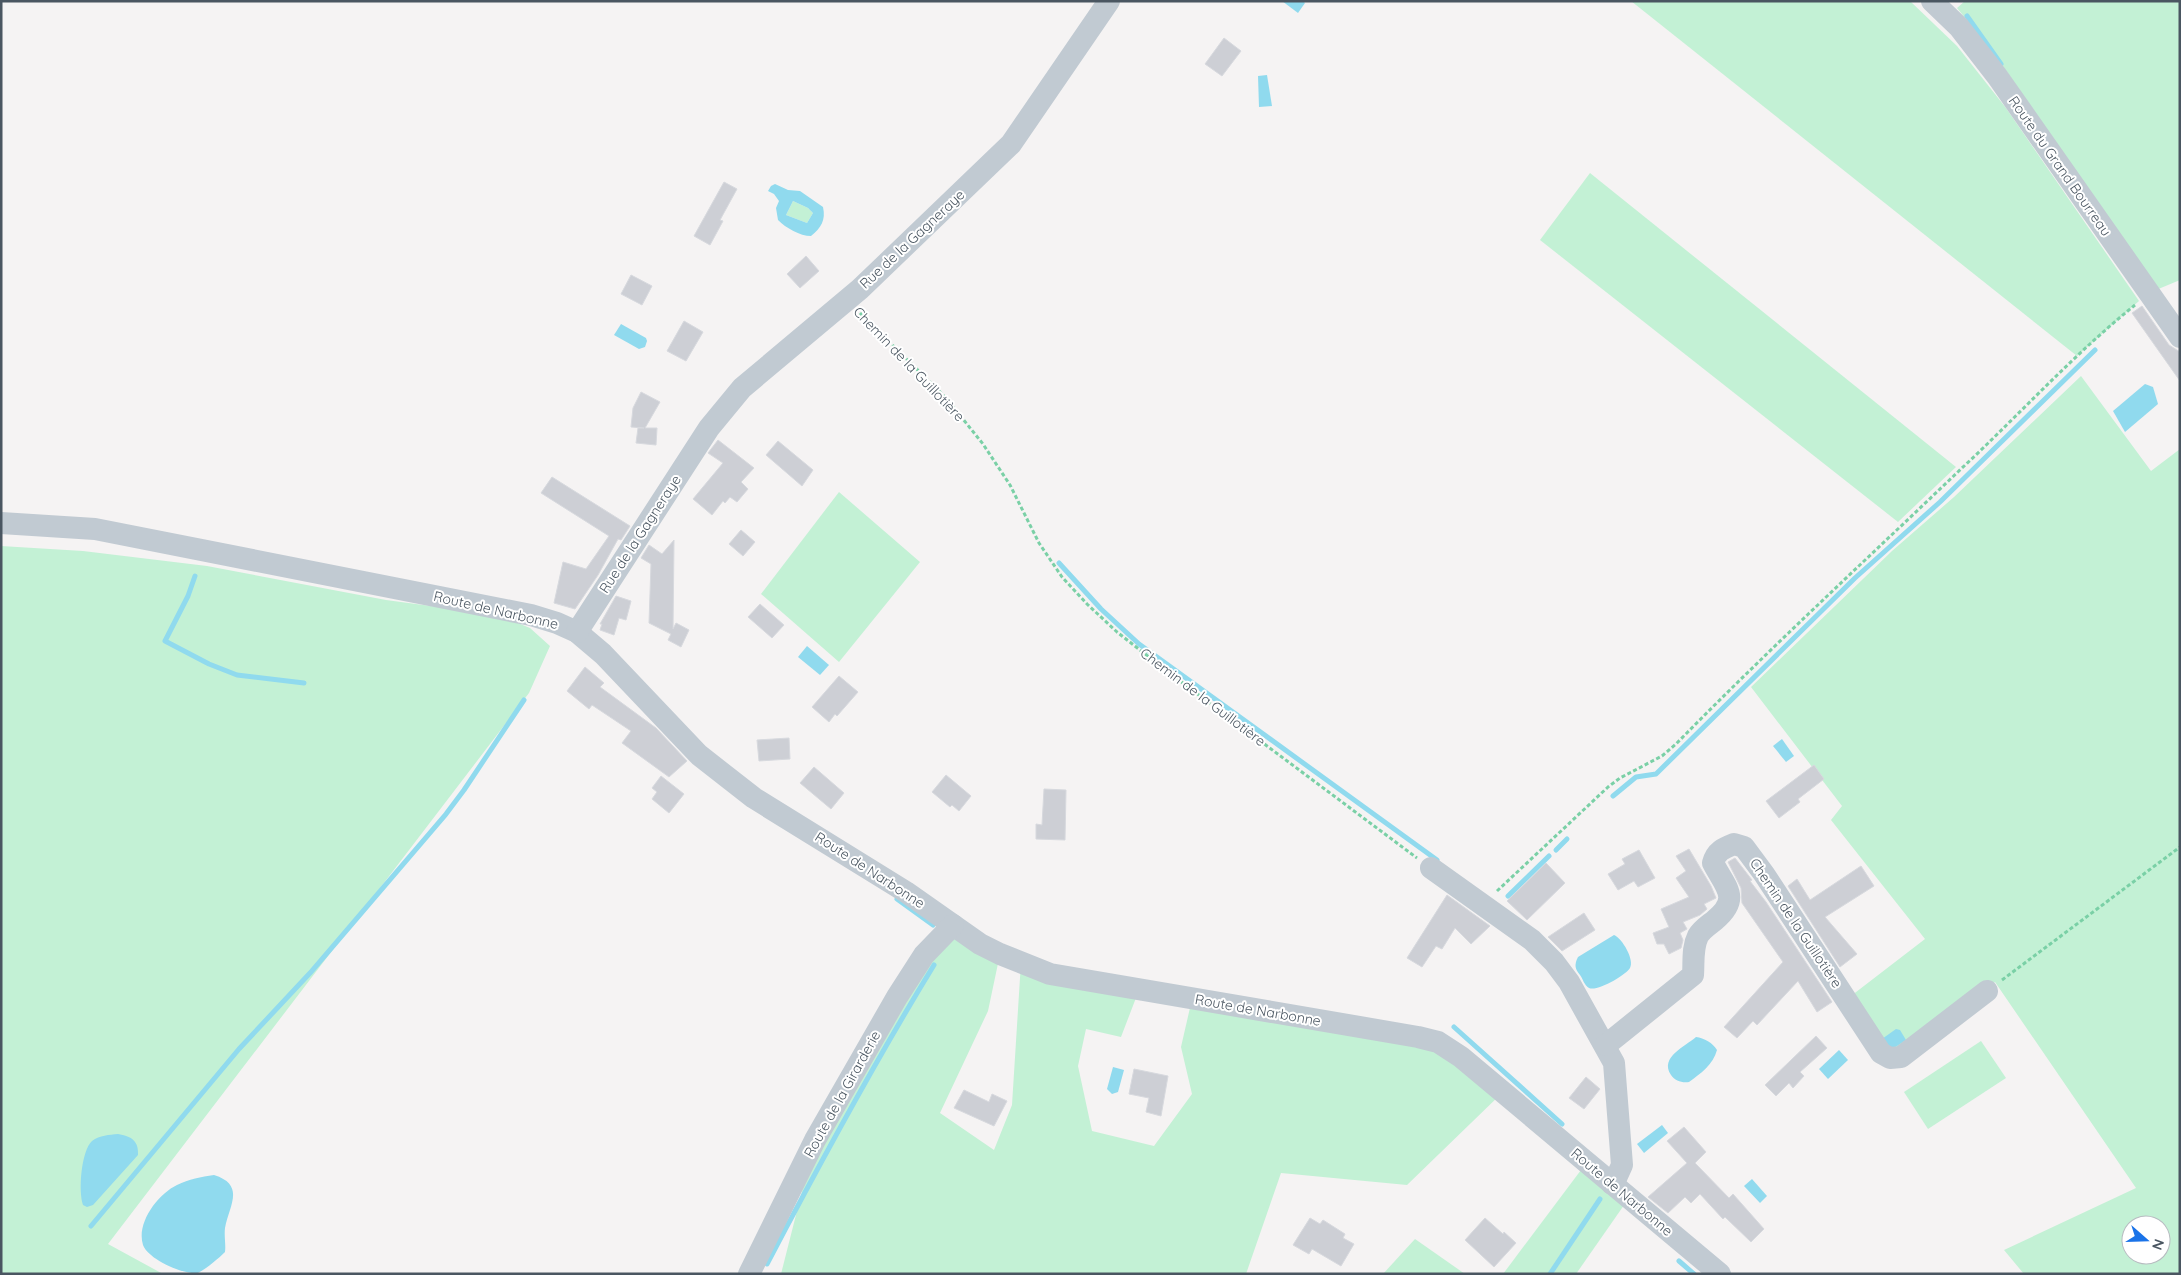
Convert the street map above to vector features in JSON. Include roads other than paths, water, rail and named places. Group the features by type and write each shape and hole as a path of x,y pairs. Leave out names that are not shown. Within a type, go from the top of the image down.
{"street":[{"name":"Rue de la Gagneraye","path":"578,632 709,428 742,388 847,300 1011,144 1109,1"},
{"name":"Route du Grand Bourreau","path":"1932,1 1959,27 1997,76 2180,337"},
{"name":"Route de Narbonne","path":"1,523 95,529 523,613 557,623 578,632 603,654 693,748 720,773 754,798 818,836 980,944 1050,974 1438,1042 1461,1056 1720,1274"},
{"name":"Chemin de la Guillotière","path":"1606,1045 1693,975 1697,938 1701,931 1725,911 1730,901 1729,892 1713,863 1720,850 1734,844 1744,847 1764,874 1881,1053 1890,1058 1901,1057 1987,991"},
{"path":"1431,868 1532,940 1554,962 1569,982 1606,1045 1614,1063 1622,1153 1622,1165 1618,1176 1612,1184"},
{"name":"Route de la Girarderie","path":"749,1274 815,1140 897,997 924,955 953,925"}],"water":[{"path":"1282,1 1303,1 1305,3 1298,13"},
{"path":"1267,75 1272,106 1259,107 1258,76"},
{"path":"775,184 788,190 800,191 823,207 823,220 815,233 807,236 798,233 789,229 778,220 776,208 779,201 774,194 768,191","holes":["793,201 808,208 813,213 807,223 786,215"]},
{"path":"621,324 646,338 645,347 639,349 614,335"},
{"path":"2145,384 2153,387 2158,404 2125,432 2113,411"},
{"path":"807,646 829,665 820,675 798,657"},
{"path":"1782,739 1794,756 1786,762 1773,746"},
{"path":"1614,935 1621,940 1627,950 1631,960 1630,968 1611,982 1598,988 1589,988 1576,969 1578,957"},
{"path":"1896,1029 1900,1030 1906,1040 1891,1050 1882,1039"},
{"path":"1696,1037 1705,1040 1717,1050 1713,1060 1698,1075 1689,1082 1679,1081 1671,1075 1668,1063 1675,1053"},
{"path":"1839,1050 1848,1060 1828,1079 1819,1069"},
{"path":"1113,1067 1124,1070 1118,1092 1112,1094 1107,1089"},
{"path":"1662,1125 1668,1133 1644,1153 1637,1144"},
{"path":"118,1134 127,1136 136,1143 138,1155 93,1205 87,1207 83,1205 81,1191 85,1153 92,1141"},
{"path":"214,1175 224,1179 233,1190 232,1204 225,1228 225,1252 198,1273 175,1269 159,1261 143,1245 143,1228 150,1210 163,1195 177,1185 200,1177"},
{"path":"1752,1179 1767,1196 1760,1203 1744,1186"}],"waterway":[{"path":"1967,16 2001,64"},
{"path":"1613,796 1636,777 1656,774 1855,578 1940,502 2095,350"},
{"path":"1059,563 1101,609 1139,644 1437,860"},
{"path":"195,576 188,596 165,641 209,664 237,675 304,683"},
{"path":"91,1226 239,1049 310,973 446,814 524,700"},
{"path":"1556,850 1567,839"},
{"path":"1508,896 1549,856"},
{"path":"897,899 933,925"},
{"path":"767,1264 848,1113 934,965"},
{"path":"1454,1027 1562,1124"},
{"path":"1550,1274 1600,1199"},
{"path":"1679,1261 1694,1274"}]}
